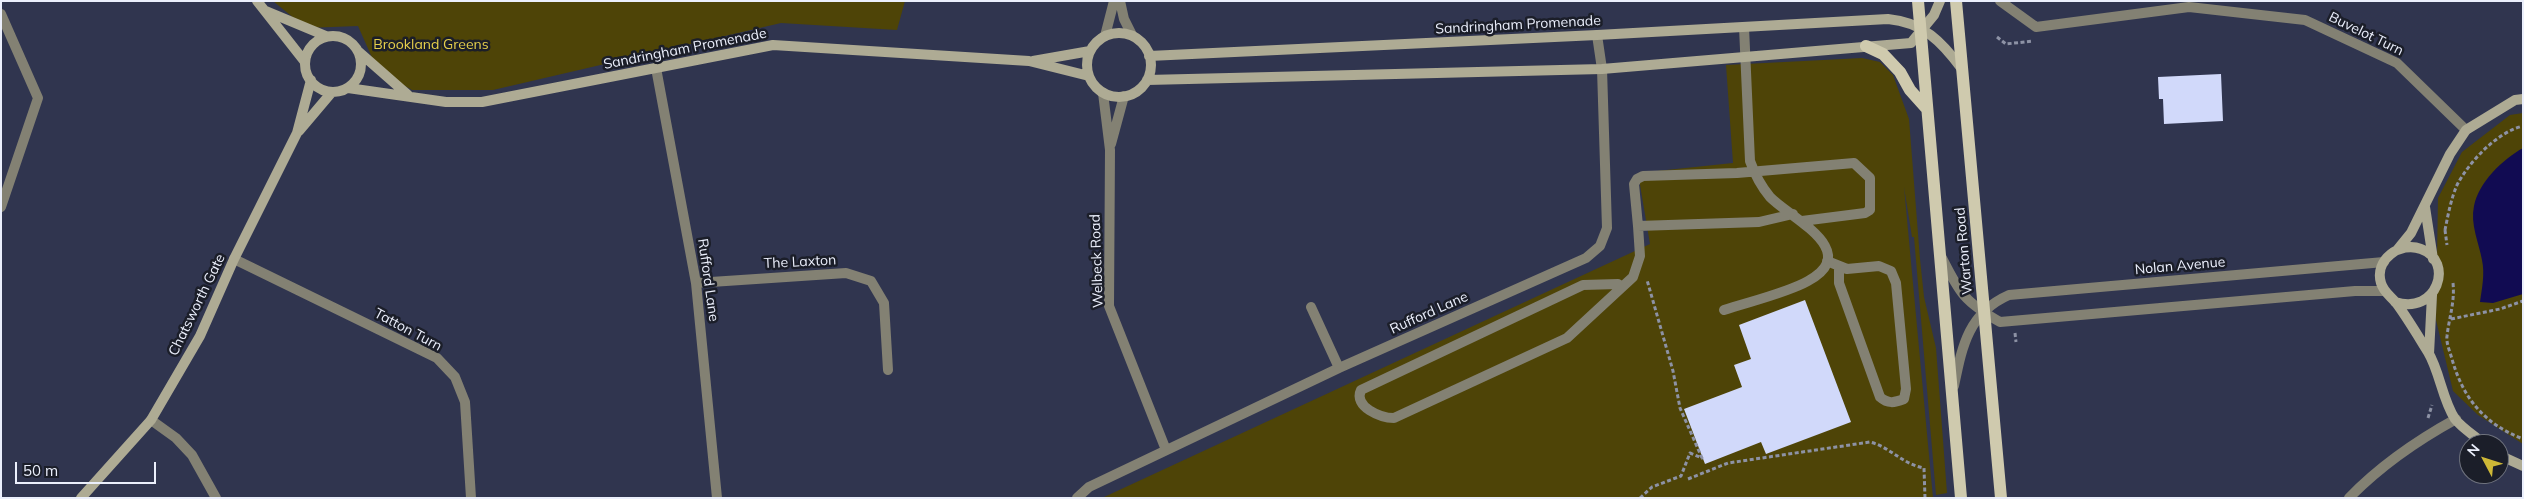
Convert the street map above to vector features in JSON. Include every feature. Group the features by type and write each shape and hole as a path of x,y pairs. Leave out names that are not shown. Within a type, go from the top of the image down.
{"main road":[{"name":"Warton Road","path":"1918,1 1961,498"},
{"name":"Warton Road","path":"1956,1 2001,498"},
{"path":"1866,46 1883,54 1900,72 1910,90 1927,109"}],"street":[{"path":"257,1 306,62 311,80 324,90 332,92 348,88 359,76 361,60 359,52"},
{"path":"1105,36 1114,1"},
{"path":"1120,1 1124,19 1132,35 1145,47 1151,64 1146,80 1133,93 1117,97 1103,93 1094,86 1088,76 1087,59 1090,51 1096,42 1105,36 1114,33 1132,35"},
{"path":"1146,80 1602,69 1911,43 1934,15 1940,1"},
{"name":"Buvelot Turn","path":"2000,1 2036,27 2189,7 2305,20 2398,63 2466,130"},
{"path":"265,10 326,36 345,38 409,96"},
{"path":"1,14 38,98 1,207"},
{"name":"Sandringham Promenade","path":"1149,56 1888,19 1904,20 1943,44 1962,69"},
{"path":"1724,310 1807,282 1820,272 1827,261 1827,250 1817,234 1772,199 1757,181 1750,161 1744,27"},
{"name":"Rufford Lane","path":"1077,498 1089,488 1339,368 1586,258 1600,246 1607,228 1602,69 1597,35"},
{"path":"306,62 312,46 326,36"},
{"name":"Sandringham Promenade","path":"348,88 446,102 482,102 773,45 1029,61 1088,76"},
{"name":"Sandringham Promenade","path":"1029,61 1090,51"},
{"name":"Rufford Lane","path":"656,68 696,283 717,498"},
{"name":"Chatsworth Gate","path":"81,498 151,420 200,336 234,259 296,133 311,80"},
{"name":"Chatsworth Gate","path":"296,133 332,92"},
{"name":"Welbeck Road","path":"1103,93 1110,150 1109,306 1166,450"},
{"name":"Welbeck Road","path":"1110,150 1124,96"},
{"path":"2473,434 2456,419 2429,354 2395,302 2384,291 2380,275 2384,262 2411,233 2450,154 2466,130 2515,100 2523,99"},
{"path":"1622,287 1618,284 1583,285 1361,390 1359,395 1361,402 1371,411 1389,418 1402,415 1567,338 1633,278 1640,256 1634,184 1637,179 1643,176 1754,172 1854,163 1870,178 1870,210 1865,213 1802,221"},
{"path":"2425,207 2433,259"},
{"path":"1638,226 1759,222 1793,214"},
{"path":"2398,249 2408,246 2420,248 2437,265 2439,279 2432,295 2429,354"},
{"path":"1940,255 1957,288 1980,311 2000,322 2355,291 2384,291"},
{"name":"Tatton Turn","path":"234,259 437,358 455,377 465,402 471,498"},
{"path":"1827,261 1839,266 1846,269 1879,266 1891,271 1896,282 1906,390 1904,399 1896,403 1886,402 1880,397 1839,283 1839,266"},
{"name":"Nolan Avenue","path":"1952,396 1966,335 1984,313 2009,295 2384,262"},
{"name":"The Laxton","path":"696,283 846,273 871,282 884,303 888,370"},
{"path":"2395,302 2415,305 2425,301 2432,295"},
{"path":"1311,307 1339,368"},
{"path":"2349,498 2384,464 2419,440 2456,419"},
{"path":"151,420 176,438 192,455 216,498"},
{"path":"2509,459 2523,466"}],"path":[{"path":"1997,38 2006,44 2035,40"},
{"path":"2448,248 2445,230 2458,185 2471,164 2500,138 2523,126"},
{"path":"2430,234 2445,230"},
{"path":"1635,270 1647,279 1673,371 1680,408 1702,458 1690,453 1681,476 1652,487 1640,498"},
{"path":"2452,274 2455,297 2446,338 2457,377 2467,398 2486,418 2523,440"},
{"path":"2451,319 2500,309 2523,301"},
{"path":"1688,479 1728,463 1870,442 1883,445 1903,462 1924,468 1925,498"}],"green space":[{"name":"Brookland Greens","path":"273,1 905,1 897,30 781,23 493,90 412,90 378,71 358,26 306,28"},
{"path":"1862,58 1880,62 1893,75 1909,119 1924,297 1936,348 1947,493 1936,495 1914,237 1912,237 1904,187 1933,498 1102,498 1650,244 1638,173 1733,163 1726,65"},
{"path":"2523,113 2523,444 2478,415 2453,391 2436,320 2438,198 2462,152 2510,115"}],"shaded area":[{"path":"2523,148 2523,294 2493,303 2480,302 2483,270 2473,220 2474,206 2481,188 2492,172"}],"building":[{"path":"2221,74 2223,121 2164,124 2163,99 2159,99 2158,77"},
{"path":"1805,300 1851,422 1766,454 1761,442 1705,464 1684,409 1742,387 1734,365 1751,359 1739,325"}]}
